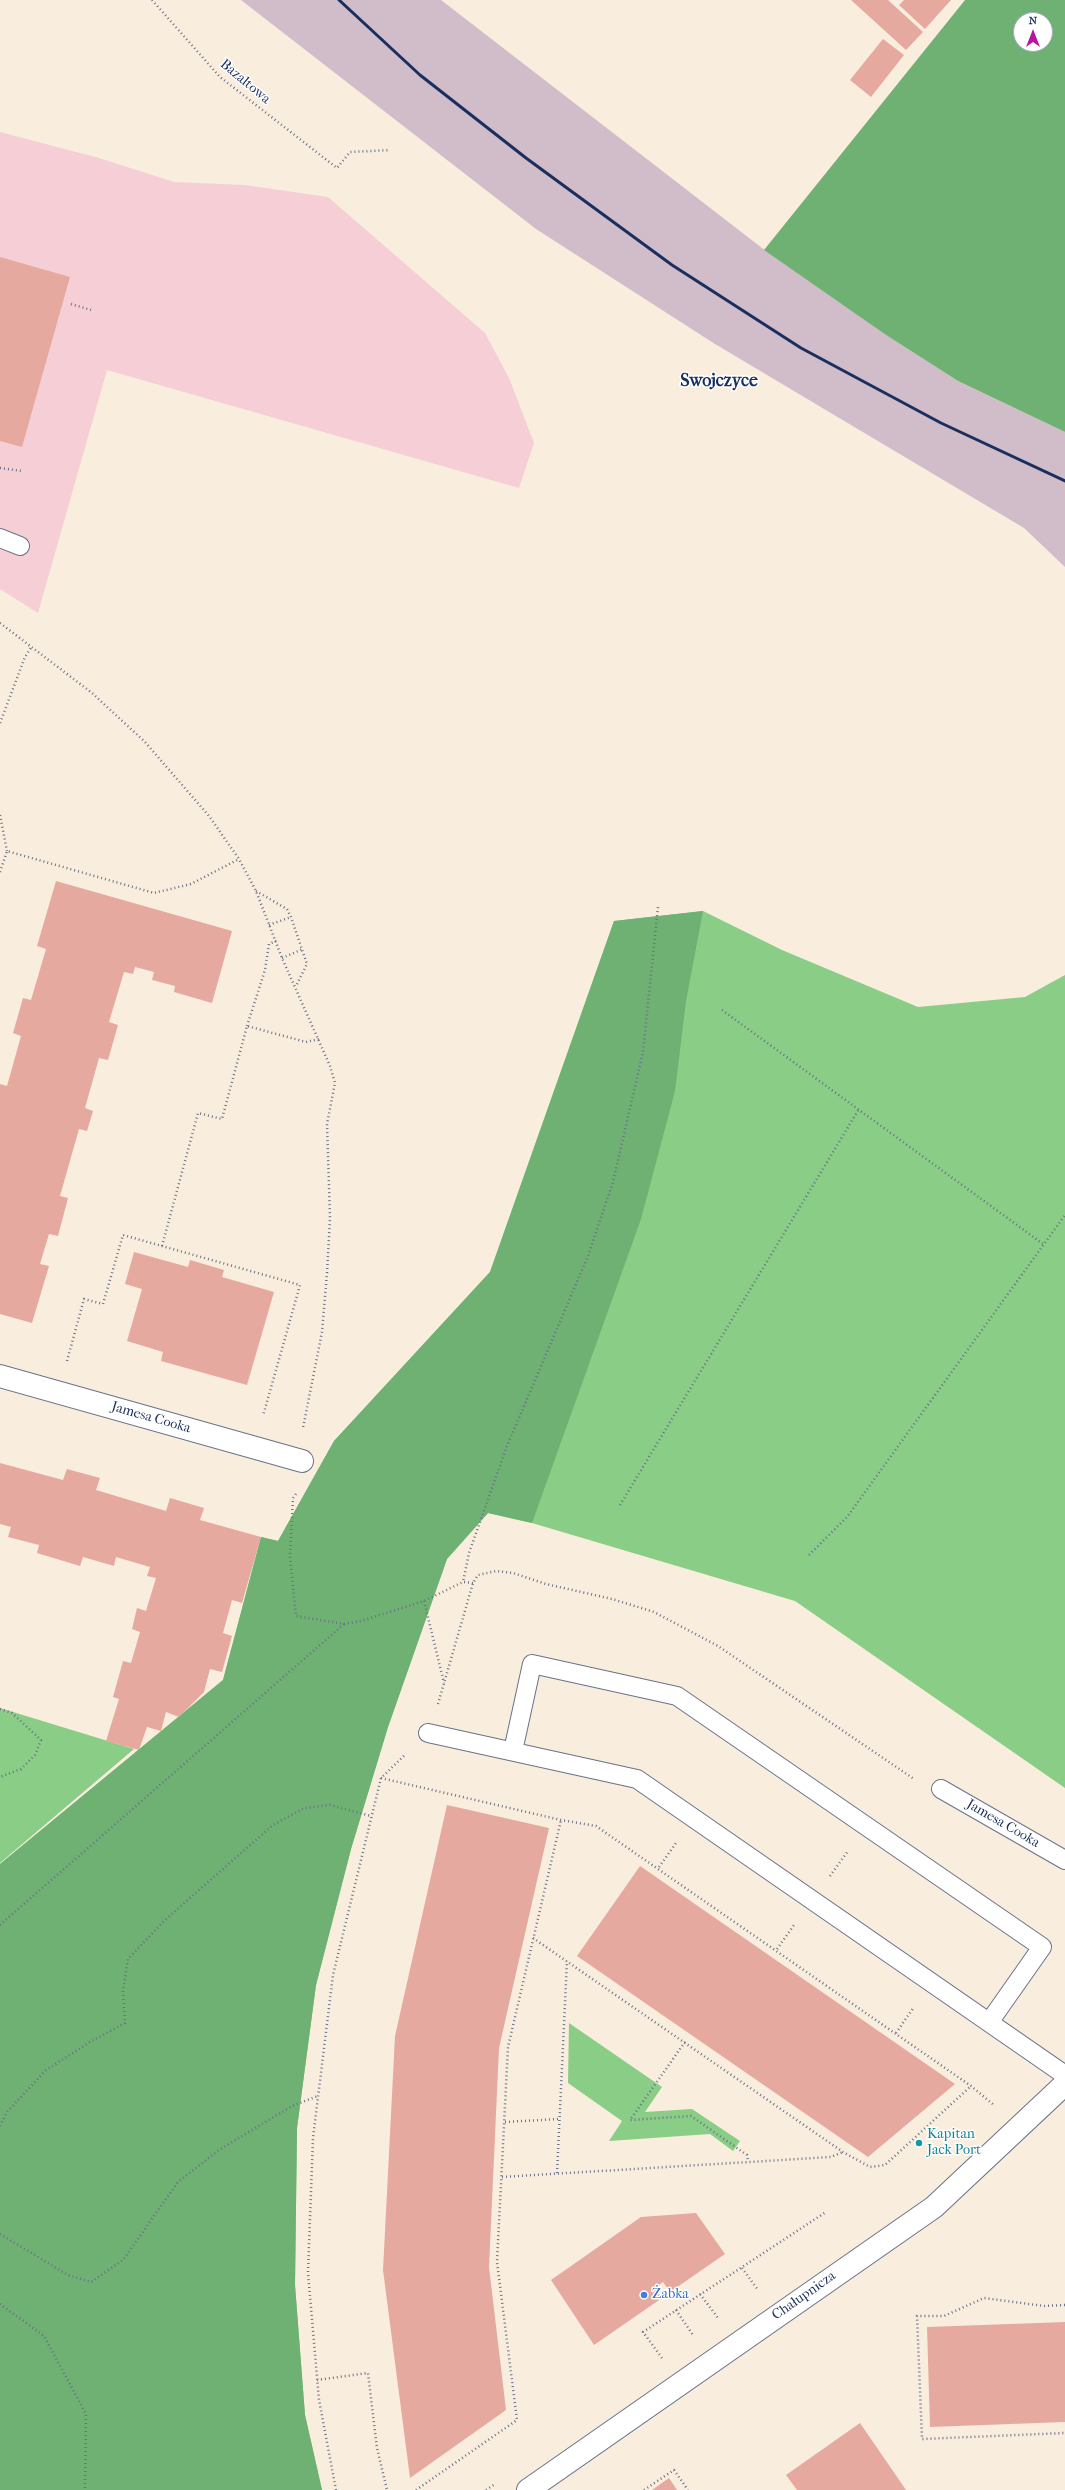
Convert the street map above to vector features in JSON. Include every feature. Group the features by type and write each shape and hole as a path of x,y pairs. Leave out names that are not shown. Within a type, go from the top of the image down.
{"street":[{"name":"Jamesa Cooka","path":"0,1376 302,1461"},
{"name":"Chałupnicza","path":"528,2490 676,2385 934,2207 1065,2084"}],"lane":[{"path":"0,538 20,546"},
{"path":"513,1751 532,1664 677,1696 1042,1947 990,2022"},
{"path":"428,1733 637,1779 1065,2075"},
{"name":"Jamesa Cooka","path":"941,1789 1065,1860"}],"path":[{"name":"Bazaltowa","path":"152,0 220,78 337,168 350,152 390,150"},
{"path":"71,304 91,310"},
{"path":"0,468 22,471"},
{"path":"0,623 92,693 145,742 209,816 239,858 256,891 282,958 319,1039 335,1083 327,1124 330,1218 322,1332 301,1436 301,1485 293,1498 290,1557 296,1616 344,1624 361,1621 424,1602 463,1582 473,1583"},
{"path":"0,723 25,657 32,646"},
{"path":"0,815 7,850 0,872"},
{"path":"7,850 154,893 192,884 239,858"},
{"path":"256,891 287,909 291,917 307,964 296,987"},
{"path":"463,1582 469,1553 507,1446 588,1256 613,1182 643,1052 658,907"},
{"path":"269,925 291,917"},
{"path":"162,1246 198,1113 222,1119 247,1026 265,970 269,944 276,941"},
{"path":"282,958 303,950"},
{"path":"722,1010 1043,1244"},
{"path":"247,1026 306,1042 319,1039"},
{"path":"620,1505 859,1109"},
{"path":"809,1555 847,1517 1065,1215"},
{"path":"67,1362 84,1299 104,1304 123,1235 300,1285 262,1418"},
{"path":"336,2490 317,2380 308,2273 313,2138 333,1975 381,1778 428,1733 444,1684 473,1583 478,1575 496,1571 513,1573 546,1584 612,1599 654,1612 718,1646 929,1789 941,1789"},
{"path":"424,1602 444,1684"},
{"path":"0,1924 344,1624"},
{"path":"0,1709 12,1712 41,1740 35,1755 20,1769 0,1777"},
{"path":"381,1778 561,1820 596,1826 607,1832 972,2086 1001,2112"},
{"path":"0,2126 8,2112 46,2070 90,2042 125,2024 123,1991 128,1959 165,1920 273,1825 304,1808 330,1806 372,1816"},
{"path":"416,2490 517,2420 498,2262 508,2047 561,1820"},
{"path":"533,1938 843,2152 870,2167 885,2165 972,2086"},
{"path":"557,2173 566,1961"},
{"path":"685,2042 630,2120 691,2116 747,2154 748,2161"},
{"path":"0,2234 68,2275 91,2282 123,2260 178,2182 219,2150 292,2106 318,2096"},
{"path":"505,2122 559,2119"},
{"path":"502,2177 831,2156 843,2152"},
{"path":"663,2360 643,2332 826,2212"},
{"path":"742,2268 760,2292"},
{"path":"700,2294 719,2319"},
{"path":"1065,2305 1044,2306 984,2298 944,2316 917,2316 922,2439 1065,2433"},
{"path":"0,2304 44,2336 86,2414 85,2490"},
{"path":"676,2310 694,2337"},
{"path":"317,2380 368,2372 377,2448 387,2490"},
{"path":"644,2490 674,2470 688,2490"}],"shaded area":[{"path":"241,0 441,0 762,248 886,335 958,381 1065,432 1065,567 1024,528 715,344 536,229"},
{"path":"0,132 99,158 174,182 245,185 328,197 485,333 509,378 534,443 519,488 107,370 38,613 0,589"}],"green space":[{"path":"965,0 1065,0 1065,432 958,381 886,335 764,250"},
{"path":"703,911 782,950 918,1007 1025,997 1065,975 1065,1788 795,1601 532,1523 488,1513 447,1559 388,1727 351,1849 316,1985 297,2128 295,2285 305,2415 322,2490 0,2490 0,1864 223,1680 261,1537 278,1541 334,1441 490,1272 614,921"},
{"path":"703,911 686,1001 675,1091 641,1219 532,1523 488,1513 447,1559 388,1727 351,1849 316,1985 297,2128 295,2285 305,2415 322,2490 0,2490 0,1864 223,1680 261,1537 278,1541 334,1441 490,1272 614,921"},
{"path":"0,1708 134,1749 0,1863"},
{"path":"569,2023 662,2087 645,2112 692,2109 740,2141 733,2151 710,2134 609,2141 622,2121 568,2083"}],"building":[{"path":"851,0 888,0 923,32 906,50"},
{"path":"904,0 951,0 925,29 899,5"},
{"path":"883,39 904,55 871,97 850,80"},
{"path":"0,257 70,277 22,447 0,441"},
{"path":"56,881 232,931 212,1003 174,992 175,986 152,980 154,972 135,967 133,974 124,972 109,1022 118,1025 108,1060 99,1058 85,1108 93,1111 87,1131 79,1129 60,1196 68,1198 58,1236 49,1234 40,1264 49,1266 32,1323 0,1314 0,1084 7,1086 21,1036 13,1033 23,998 31,1000 46,949 37,946"},
{"path":"134,1252 188,1267 190,1260 224,1270 222,1277 274,1292 247,1385 161,1361 163,1352 127,1341 142,1289 125,1284"},
{"path":"0,1463 63,1480 67,1469 100,1478 96,1490 166,1511 170,1498 204,1508 200,1520 261,1537 242,1603 232,1600 223,1633 232,1636 222,1672 210,1669 204,1692 179,1717 166,1712 161,1731 147,1727 139,1750 106,1741 119,1699 113,1697 123,1661 131,1663 140,1632 132,1629 137,1608 146,1611 156,1578 147,1576 150,1567 116,1557 114,1566 83,1557 80,1566 37,1553 39,1545 8,1537 11,1527 0,1524"},
{"path":"447,1805 549,1828 499,2048 489,2267 506,2410 410,2478 383,2270 395,2036"},
{"path":"640,1866 955,2084 868,2157 577,1956"},
{"path":"696,2213 725,2254 670,2292 663,2282 655,2288 662,2298 594,2345 551,2280 641,2217"},
{"path":"1065,2322 1065,2422 930,2427 927,2327"},
{"path":"860,2423 906,2490 797,2490 786,2475"},
{"path":"669,2478 677,2490 652,2490"}],"railway":[{"path":"339,0 420,75 526,158 672,265 801,348 941,423 1065,481"}],"place":[{"name":"Kapitan Jack Port","path":"919,2143"},
{"name":"Żabka","path":"644,2295"}],"district":[{"name":"Swojczyce","path":"719,382"}]}
